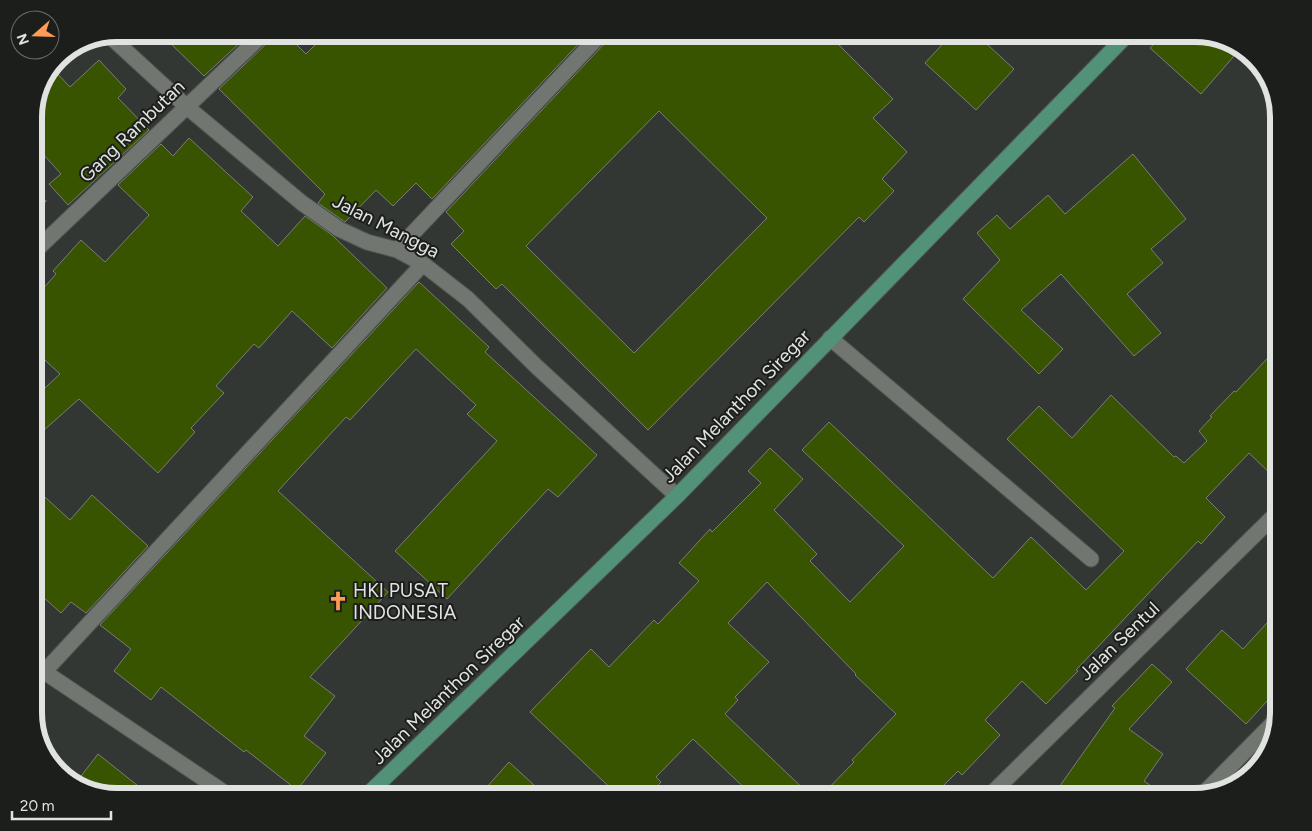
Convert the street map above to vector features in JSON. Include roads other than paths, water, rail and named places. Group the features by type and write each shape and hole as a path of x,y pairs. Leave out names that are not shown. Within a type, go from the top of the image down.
{"main road":[{"name":"Jalan Melanthon Siregar","path":"374,788 677,496 1119,43"}],"street":[{"name":"Jalan Mangga","path":"117,43 186,107 302,203 339,229 367,242 397,250 423,264 468,300 537,367 677,496"},
{"name":"Gang Rambutan","path":"43,243 254,43"},
{"path":"397,250 592,43"},
{"path":"43,664 423,264"},
{"path":"830,338 1091,559"},
{"name":"Jalan Sentul","path":"997,788 1270,520"},
{"path":"43,671 218,788"},
{"path":"1210,787 1268,728"}],"place":[{"name":"HKI PUSAT INDONESIA","path":"338,601"}]}
